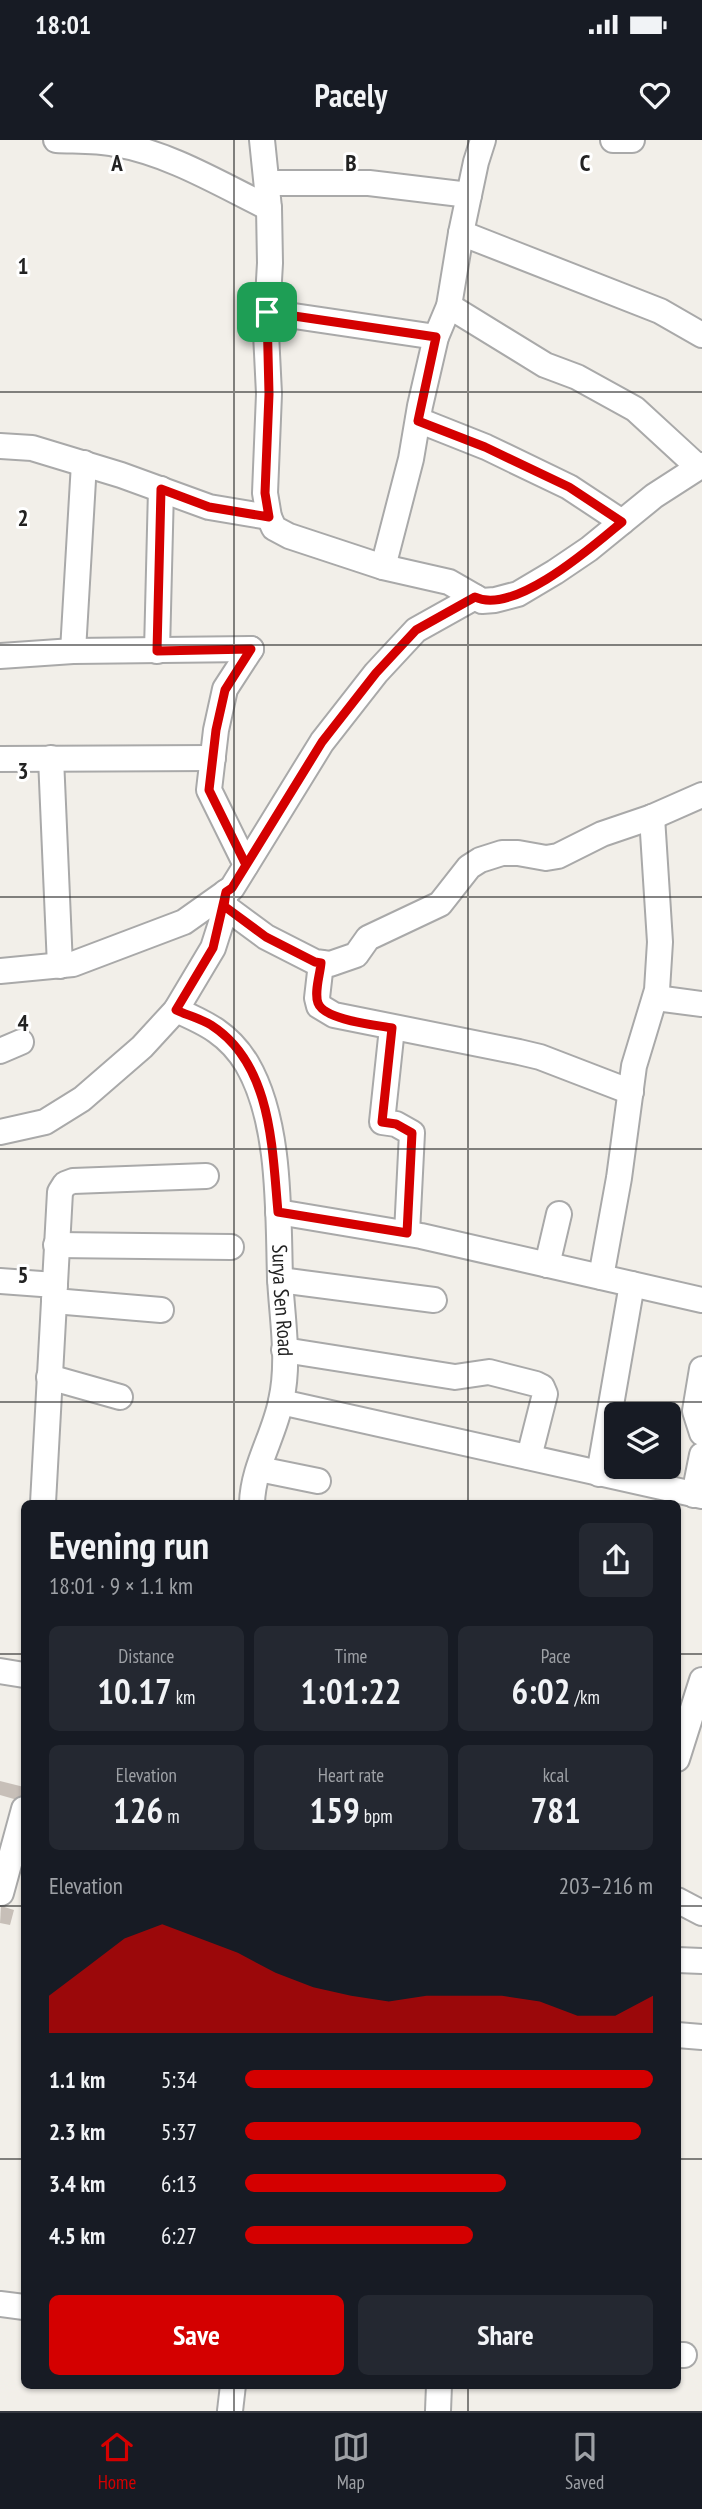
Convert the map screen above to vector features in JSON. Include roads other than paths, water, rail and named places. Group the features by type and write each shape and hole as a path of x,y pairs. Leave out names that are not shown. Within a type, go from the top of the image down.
{"street":[{"path":"56,140 113,143 135,148 268,195 369,183 469,195"},
{"path":"262,140 268,195 269,394 265,493 269,517 274,528 289,537 383,567 449,582 482,601 495,600 518,594 589,549 654,496 700,466 635,409 577,377 545,365 449,306"},
{"path":"383,567 411,459 436,337 449,306 461,233 483,140"},
{"path":"613,140 632,140"},
{"path":"461,233 660,311 702,335"},
{"path":"267,312 436,337"},
{"path":"418,421 485,447 569,487 622,522"},
{"path":"0,446 32,448 85,463 209,507 269,517"},
{"path":"73,650 85,463"},
{"path":"157,651 161,489"},
{"path":"0,1132 45,1122 82,1100 142,1047 176,1010 213,948 225,899 322,742 376,673 416,630 475,597"},
{"path":"0,656 73,650 251,649 225,690 216,730 209,790 246,865"},
{"path":"51,758 60,966"},
{"path":"0,759 213,758"},
{"path":"225,899 266,937 315,962 330,964 356,955 368,938 440,904 469,867 480,860 502,853 518,853 534,858 558,856 602,834 652,817 702,794"},
{"path":"601,1277 634,1066 656,998 660,942 652,817"},
{"path":"0,971 73,964 184,922 225,899"},
{"path":"321,963 317,998 319,1006 334,1015 540,1057 631,1092"},
{"path":"656,998 702,1004"},
{"name":"Surya Sen Road","path":"176,1010 211,1025 246,1062 257,1083 270,1127 278,1212 284,1381 281,1402 253,1488 252,1500"},
{"path":"392,1028 382,1122 396,1124 412,1133 407,1233"},
{"path":"43,1500 60,1192 65,1184 96,1179 206,1176"},
{"path":"278,1212 407,1233 702,1298"},
{"path":"547,1265 559,1214"},
{"path":"56,1245 231,1247"},
{"path":"280,1280 434,1300"},
{"path":"0,1281 161,1310"},
{"path":"599,1474 632,1284"},
{"path":"284,1350 455,1377 489,1372 536,1384 542,1387 545,1394 529,1457"},
{"path":"702,1369 695,1410 702,1433"},
{"path":"49,1377 120,1397"},
{"path":"281,1402 599,1474 632,1492 698,1496 702,1455"},
{"path":"259,1469 318,1481"},
{"path":"0,1671 21,1674"},
{"path":"681,1746 702,1680"},
{"path":"1,1892 21,1820"},
{"path":"681,1901 702,1913"},
{"path":"681,1960 702,1961"},
{"path":"681,2035 702,2037"},
{"path":"0,2304 21,2307"},
{"path":"230,2411 233,2389"},
{"path":"438,2411 439,2389"}]}
